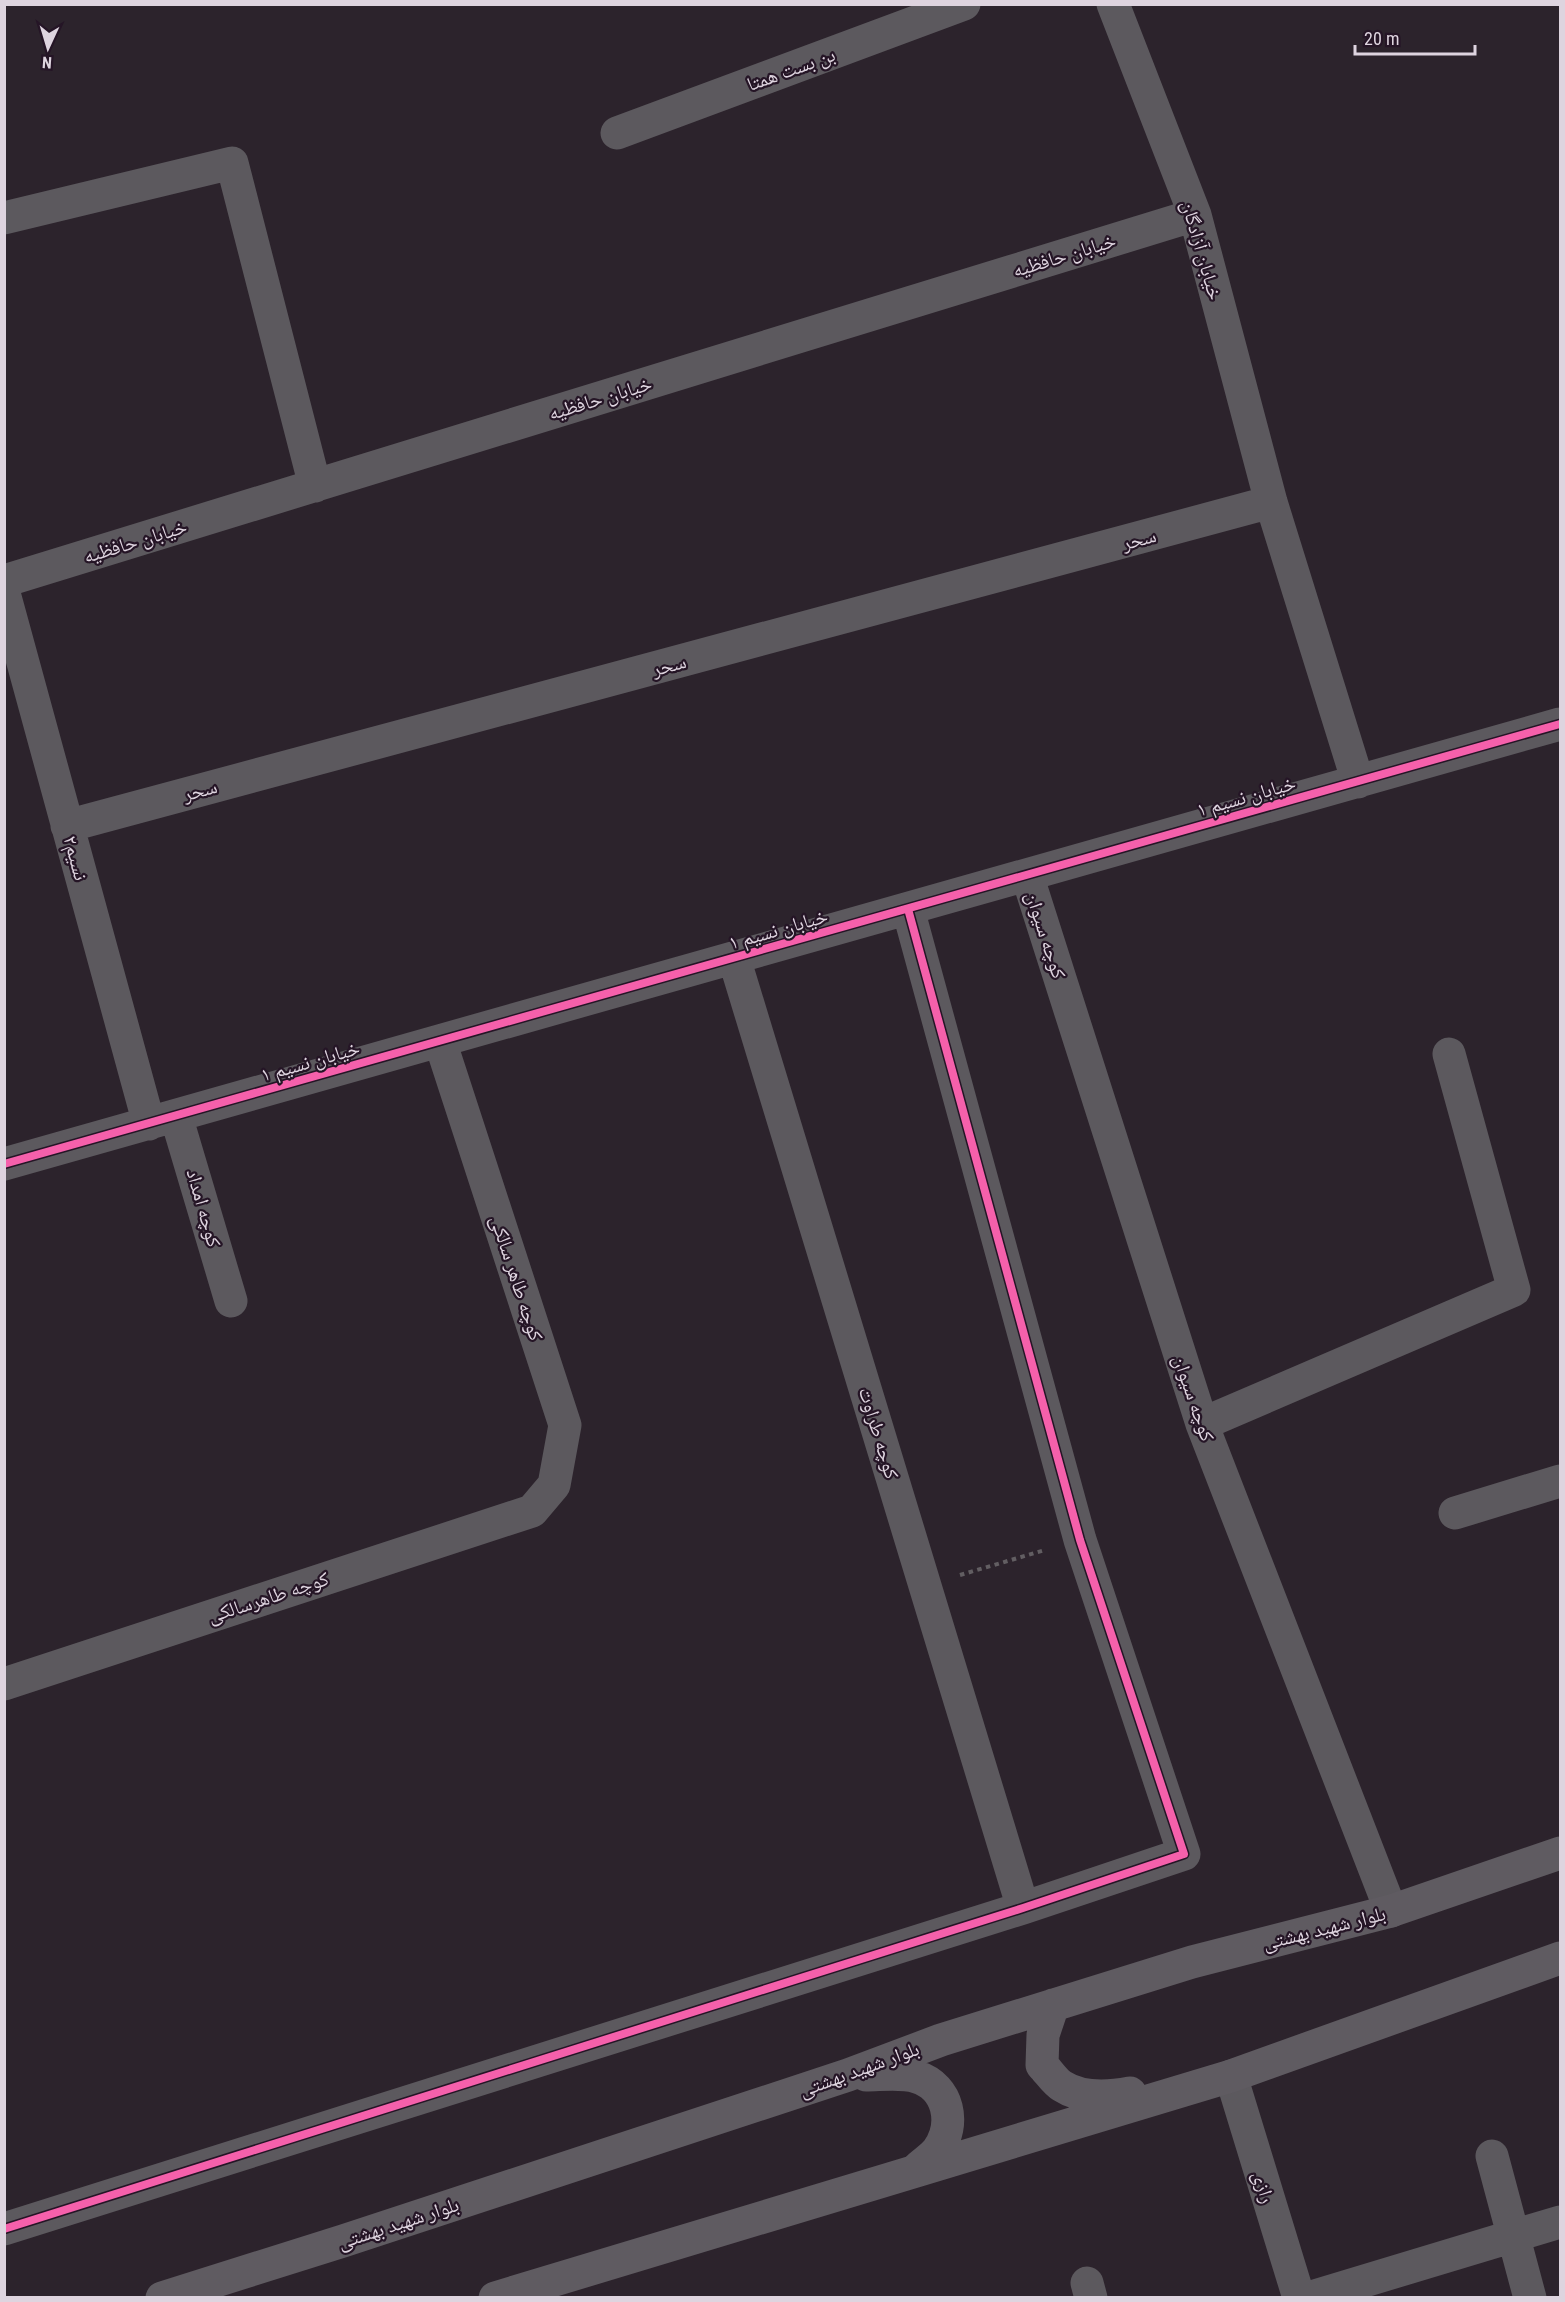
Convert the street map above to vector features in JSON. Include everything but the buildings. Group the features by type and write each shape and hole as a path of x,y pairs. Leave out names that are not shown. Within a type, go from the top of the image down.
{"main road":[{"name":"بلوار شهید بهشتی","path":"162,2298 848,2075 940,2040 1192,1962 1391,1911 1560,1853"},
{"path":"495,2298 1231,2076 1560,1958"},
{"path":"1053,2005 1043,2035 1042,2065 1062,2086 1088,2095 1112,2096 1231,2076"},
{"path":"848,2075 918,2077 942,2094 949,2110 946,2129 938,2150 917,2169"}],"street":[{"name":"بن بست همتا","path":"617,133 964,4"},
{"name":"خیابان آزادگان","path":"1113,4 1195,215 1271,502 1358,782"},
{"path":"4,218 232,163 315,486"},
{"name":"خیابان حافظیه","path":"4,581 1195,215"},
{"name":"سحر","path":"68,826 1271,502"},
{"name":"نسیم۲","path":"4,593 68,826 162,1120"},
{"name":"خیابان نسیم ۱","path":"4,1164 1560,724"},
{"name":"کوچه سیوان","path":"1027,875 1202,1424 1391,1911"},
{"path":"4,2229 1023,1908 1184,1854 1080,1540 908,909"},
{"name":"کوچه طراوت","path":"734,958 1023,1908"},
{"name":"کوچه طاهر سالکی","path":"440,1041 565,1425 554,1485 532,1511"},
{"path":"1202,1424 1514,1290 1449,1054"},
{"name":"کوچه امداد","path":"162,1120 231,1301"},
{"path":"1455,1513 1560,1481"},
{"name":"کوچه طاهرسالکی","path":"4,1684 532,1511"},
{"name":"رازی","path":"1231,2076 1299,2298"},
{"path":"1492,2156 1530,2298"},
{"path":"1308,2298 1560,2222"}],"path":[{"path":"924,1585 1080,1540"}],"cycle path":[{"path":"4,1164 1560,724"},
{"path":"4,2229 1023,1908 1184,1854 1080,1540 908,909"}]}
